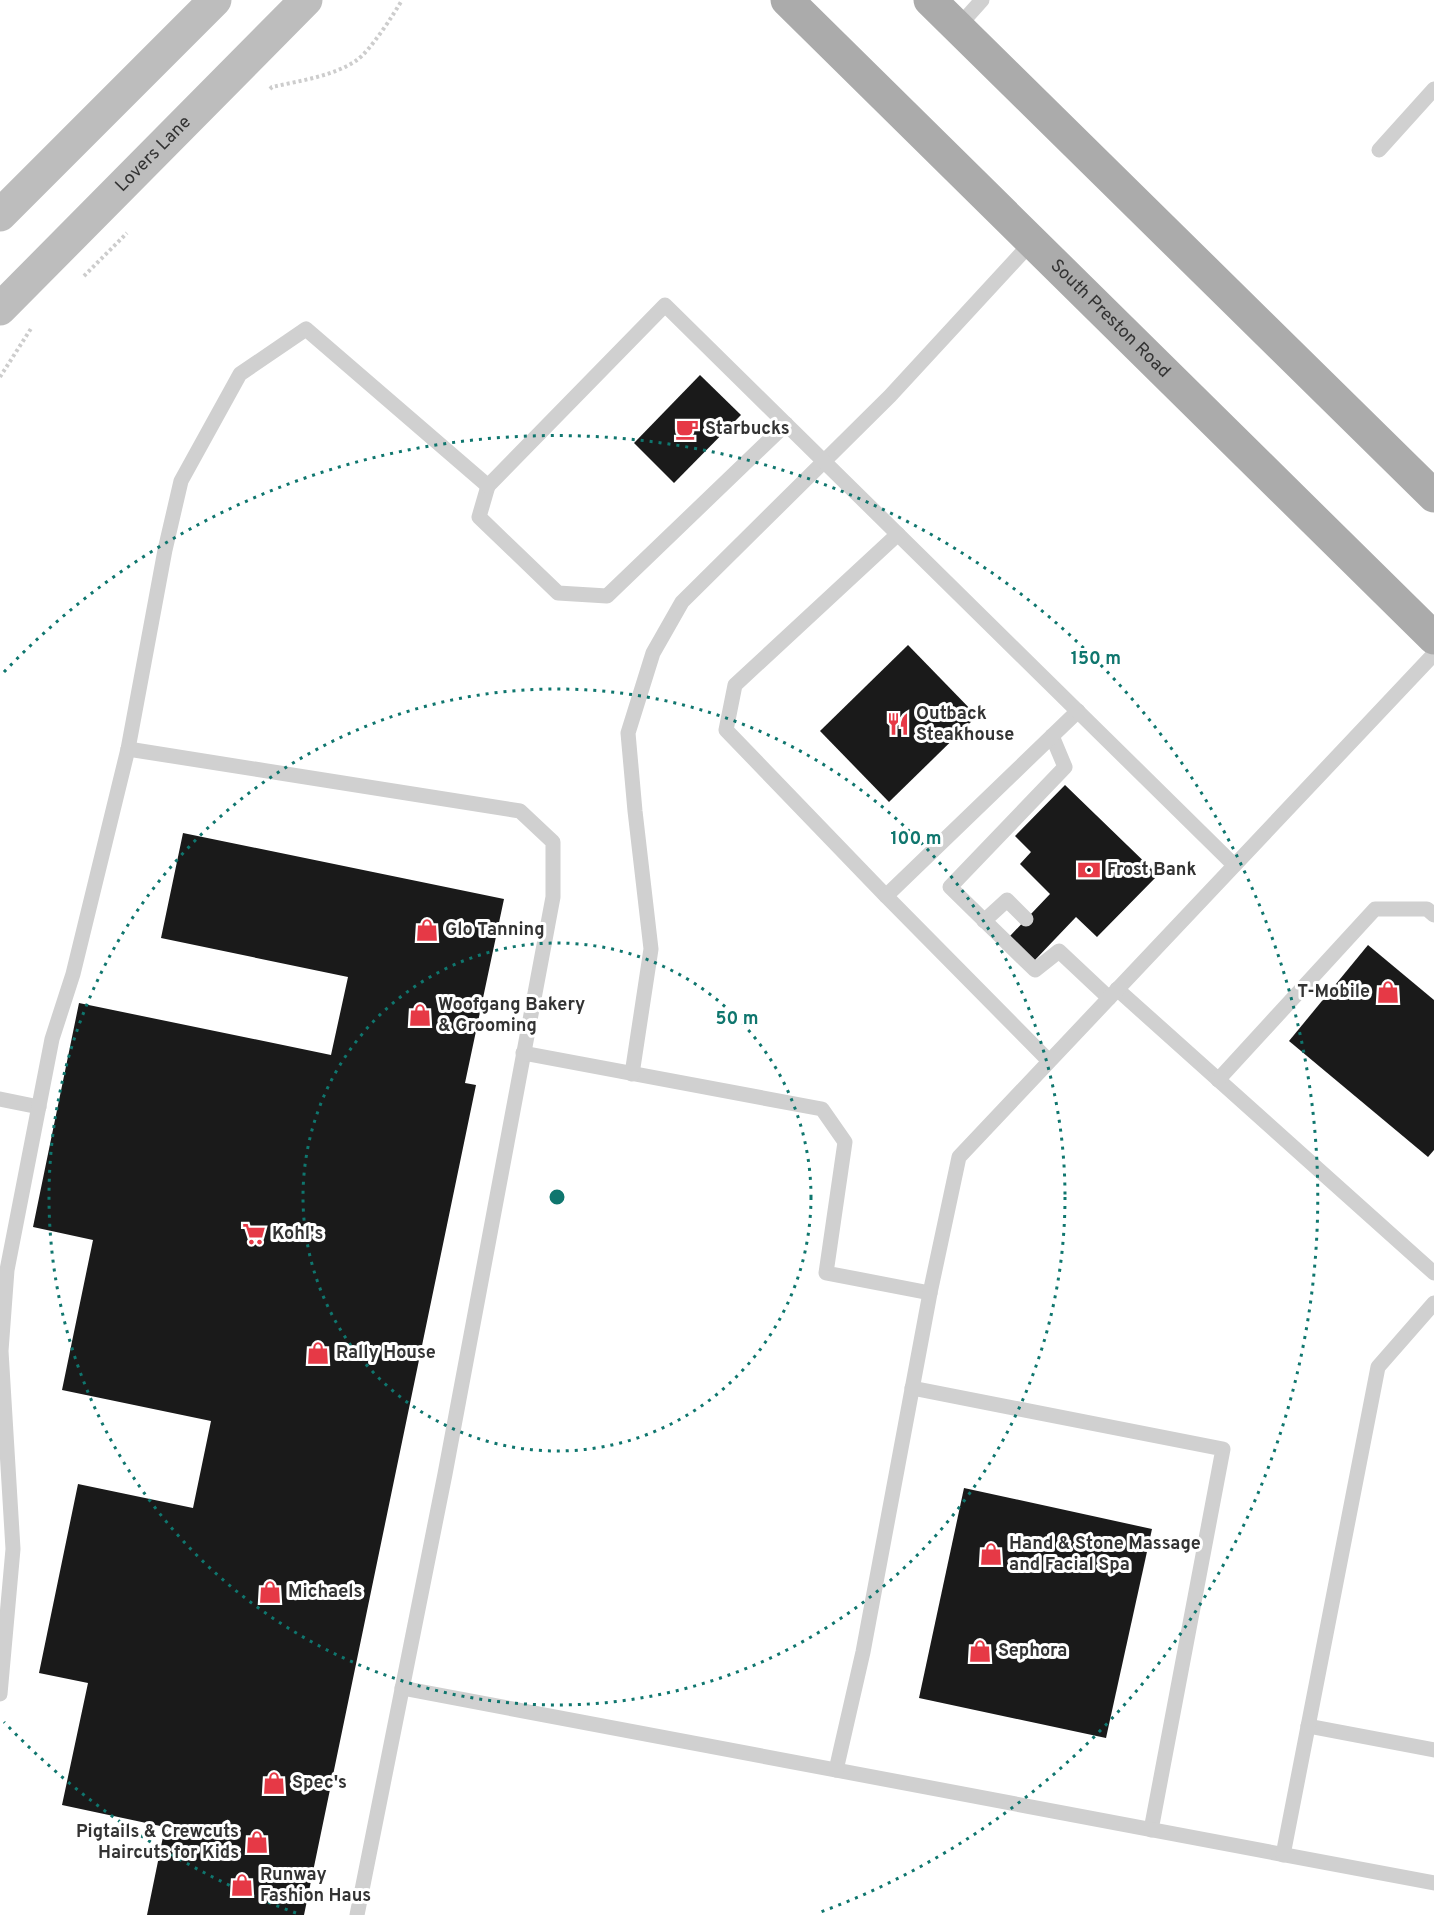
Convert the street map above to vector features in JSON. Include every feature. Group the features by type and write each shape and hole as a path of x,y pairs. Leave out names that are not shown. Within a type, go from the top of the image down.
{"main road":[{"name":"South Preston Road","path":"787,0 1434,638"},
{"path":"930,0 1434,496"}],"street":[{"path":"0,215 215,0"},
{"name":"Lovers Lane","path":"0,309 306,0"}],"lane":[{"path":"957,28 982,0"},
{"path":"1379,150 1434,89"},
{"path":"632,1074 651,949 634,812 628,734 653,653 682,602 890,396 1032,242"},
{"path":"786,424 607,596 558,593 479,517 488,486 665,305 825,461 1234,865"},
{"path":"0,1694 13,1549 1,1351 7,1270 52,1039 73,974 128,749 165,550 181,480 240,374 306,329 488,486"},
{"path":"898,534 735,685 726,730 1049,1061"},
{"path":"836,1770 863,1652 930,1293 959,1157 1434,654"},
{"path":"886,896 1078,711"},
{"path":"1052,736 1065,767 950,887 1035,970 1055,947 1113,993 1218,1080 1434,1273"},
{"path":"128,749 520,811 553,842 553,897 445,1474 357,1915"},
{"path":"984,921 1007,900 1026,919"},
{"path":"1218,1080 1375,909 1427,909 1434,915"},
{"path":"523,1053 822,1108 845,1142 826,1273 930,1293"},
{"path":"0,1100 39,1107"},
{"path":"1283,1855 1378,1366 1434,1303"},
{"path":"912,1388 1223,1449 1151,1830"},
{"path":"402,1688 1434,1883"},
{"path":"1308,1726 1434,1750"}],"path":[{"path":"264,95 272,87 321,76 358,59 391,19 402,0"},
{"path":"80,280 135,225"},
{"path":"0,377 32,327"}],"building":[{"path":"700,375 741,415 674,483 634,443"},
{"name":"Outback Steakhouse","path":"908,645 977,716 889,802 820,731"},
{"name":"Frost Bank","path":"1065,785 1158,875 1097,937 1076,917 1034,961 1010,936 1050,894 1020,864 1031,852 1015,836"},
{"path":"183,833 504,899 465,1083 476,1085 304,1915 147,1915 165,1827 62,1805 88,1683 39,1673 78,1484 193,1508 211,1421 62,1390 93,1240 33,1227 79,1003 331,1055 348,977 161,938"},
{"path":"1368,945 1434,1000 1434,1150 1428,1157 1289,1041"},
{"path":"964,1488 1152,1529 1106,1738 919,1698"}],"place":[{"name":"Starbucks","path":"687,429"},
{"name":"Outback Steakhouse","path":"898,724"},
{"name":"Frost Bank","path":"1089,870"},
{"name":"Glo Tanning","path":"427,930"},
{"name":"T-Mobile","path":"1388,992"},
{"name":"Woofgang Bakery & Grooming","path":"420,1015"},
{"name":"Kohl's","path":"254,1234"},
{"name":"Rally House","path":"318,1353"},
{"name":"Hand & Stone Massage and Facial Spa","path":"991,1554"},
{"name":"Michaels","path":"270,1592"},
{"name":"Sephora","path":"980,1651"},
{"name":"Spec's","path":"274,1783"},
{"name":"Pigtails & Crewcuts Haircuts for Kids","path":"257,1842"},
{"name":"Runway Fashion Haus","path":"242,1885"}]}
